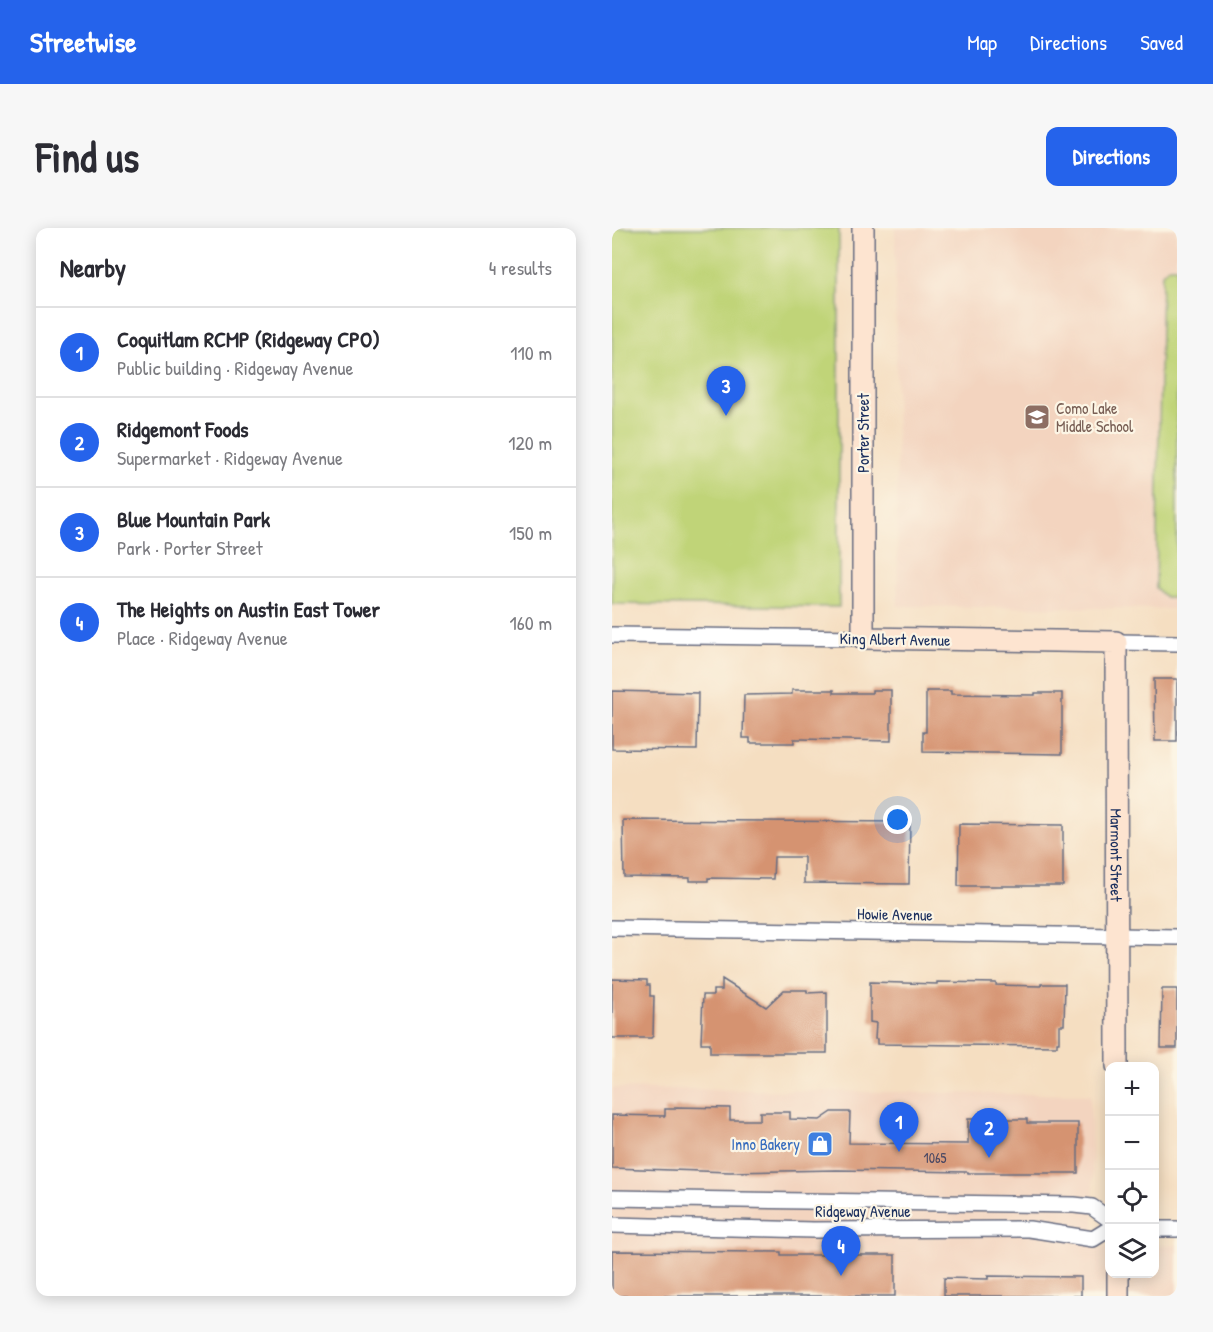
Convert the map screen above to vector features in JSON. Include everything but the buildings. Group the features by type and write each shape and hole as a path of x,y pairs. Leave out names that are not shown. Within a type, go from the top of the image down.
{"street":[{"name":"Porter Street","path":"862,638 863,228"},
{"name":"King Albert Avenue","path":"612,635 1177,643"},
{"name":"Marmont Street","path":"1116,642 1117,1062"},
{"name":"Howie Avenue","path":"612,928 1177,937"},
{"name":"Ridgeway Avenue","path":"612,1198 1074,1205 1092,1207 1105,1216"},
{"name":"Ridgeway Avenue","path":"612,1225 813,1230 1029,1229 1093,1239 1105,1232"},
{"path":"1159,1229 1177,1229"},
{"path":"1118,1278 1118,1296"}],"shaded area":[{"name":"Como Lake Middle School","path":"895,228 1177,228 1177,609 898,606"},
{"path":"612,1088 1090,1095 1095,1248 1105,1247 1105,1278 1159,1278 1159,1246 1177,1245 1177,1296 612,1296"}],"green space":[{"path":"612,228 839,228 839,607 612,604"},
{"path":"1169,267 1177,267 1177,597 1165,597 1156,588 1162,273"}],"place":[{"name":"Blue Mountain Park","path":"726,416"},
{"name":"Como Lake Middle School","path":"1037,417"},
{"name":"Inno Bakery","path":"820,1144"},
{"name":"Coquitlam RCMP (Ridgeway CPO)","path":"899,1152"},
{"name":"Ridgemont Foods","path":"989,1158"},
{"name":"The Heights on Austin East Tower","path":"841,1276"}]}
